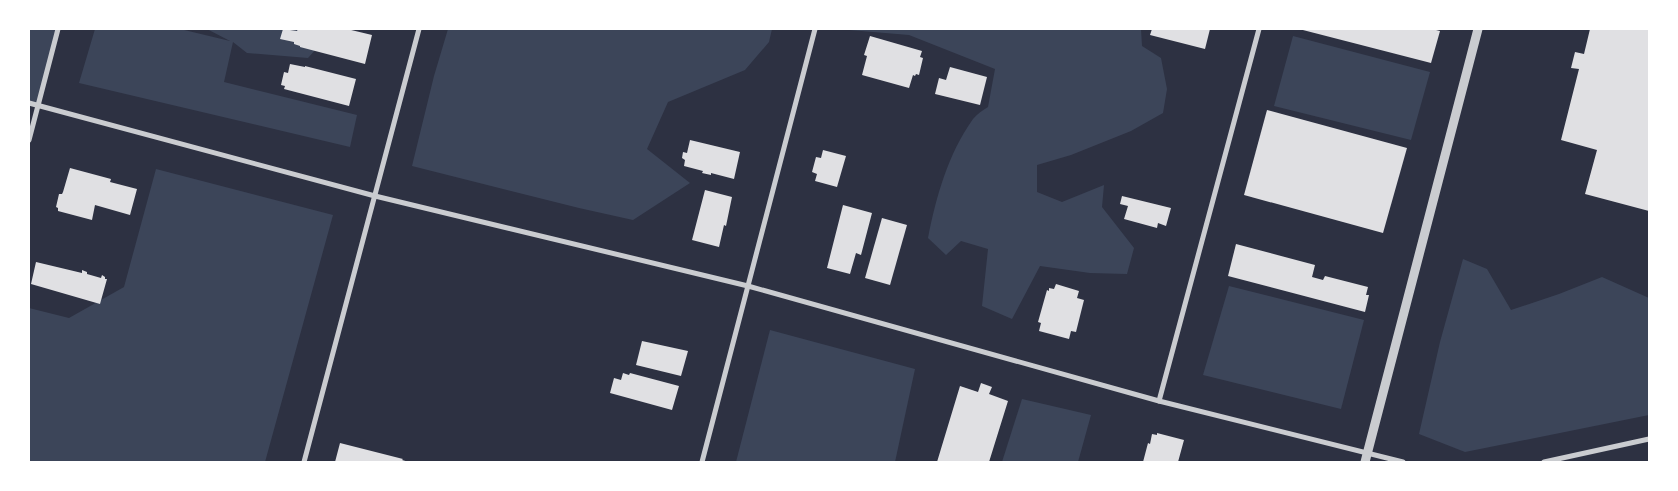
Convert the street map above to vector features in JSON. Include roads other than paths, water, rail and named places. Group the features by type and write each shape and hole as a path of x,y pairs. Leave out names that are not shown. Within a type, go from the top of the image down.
{"street":[{"path":"29,140 58,29"},
{"path":"304,462 419,29"},
{"path":"702,462 815,29"},
{"path":"1159,401 1259,29"},
{"path":"1366,458 1478,29"},
{"path":"29,103 375,196 748,286 1366,458 1403,462"},
{"path":"1544,462 1649,439"}]}
